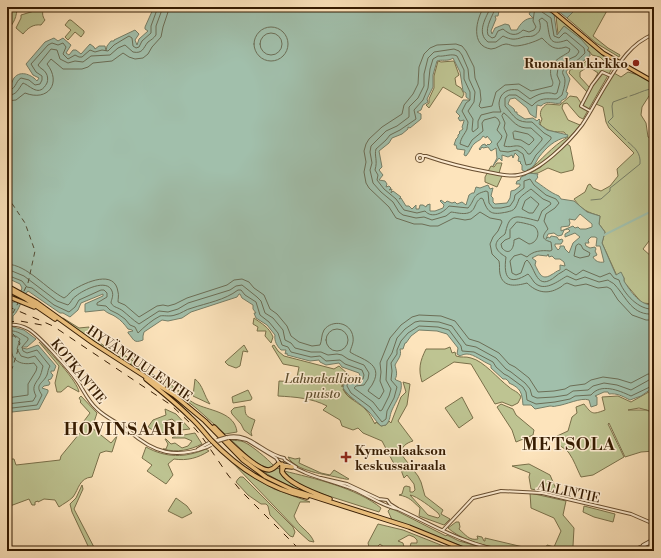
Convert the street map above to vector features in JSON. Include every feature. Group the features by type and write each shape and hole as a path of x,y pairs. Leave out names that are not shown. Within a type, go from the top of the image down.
{"highway":[{"name":"HYVÄNTUULENTIE","path":"7,286 102,352 170,395 191,411 237,457 255,472 280,486 307,497 432,536"},
{"path":"7,296 26,299"},
{"name":"HYVÄNTUULENTIE","path":"26,299 156,383 188,406 239,456 266,477 298,492 357,509 416,529 468,551"},
{"path":"146,379 179,406 233,461 253,475 279,489 307,497"},
{"path":"188,406 202,416 245,456 266,470 272,469 281,461"},
{"path":"281,461 282,472 287,478 304,488 357,509"},
{"path":"282,472 284,466 292,467"}],"main road":[{"path":"548,7 595,47 619,63 654,82"}],"street":[{"path":"423,156 467,168 508,176 527,173 541,165 568,141 581,126 625,55 637,43 654,34"},
{"path":"590,111 581,106 592,85 602,72 611,76"},
{"name":"KOTKANTIE","path":"7,325 25,328 38,336 75,379 87,398 97,409 149,446 162,452 177,454 197,450 227,438 244,439 292,467 360,492 382,504"},
{"name":"KOTKANTIE","path":"281,461 300,470"},
{"name":"KOTKANTIE","path":"321,478 347,484 384,500"},
{"name":"ALLINTIE","path":"443,530 473,498 501,491 534,492 555,495 631,514 654,524"},
{"path":"398,509 384,506 382,504 384,500 388,501 398,509 476,544 506,551"},
{"path":"632,551 654,540"}],"green space":[{"path":"17,7 15,20 7,30 7,9"},
{"path":"573,7 609,7 593,36 620,55 619,57 596,43 567,18 573,12"},
{"path":"44,8 43,17 45,20 41,25 31,27 23,34 16,28 21,15"},
{"path":"556,16 614,65 583,119 579,117 567,103 563,104 562,108 568,120 580,125 563,144 541,163 528,171 568,137 564,132 554,132 548,130 540,124 542,119 540,115 542,108 547,104 560,105 570,96 577,97 583,106 588,93 569,73 570,70 581,66 588,59 596,67 599,64 602,65 604,61 600,57 592,55 582,41 564,26 558,34","holes":["586,68 592,69 598,73 590,88 580,77 580,72"]},
{"path":"69,20 84,31 81,37 75,32 68,40 65,37 71,30 65,25"},
{"path":"438,61 454,61 459,75 455,78 456,85 461,88 464,94 462,98 443,87 429,108 426,105 429,103 429,99 434,88 434,76"},
{"path":"628,72 638,75 654,84 654,99 649,96 642,107 641,115 646,123 648,137 654,140 654,237 652,237 643,249 652,257 654,256 654,304 642,303 624,282 624,278 620,273 617,276 602,243 605,232 599,224 600,216 585,210 574,199 585,192 590,184 593,188 601,191 610,186 618,176 617,169 634,153 609,128 606,122 603,107 596,104 614,73 621,77"},
{"path":"567,144 570,146 574,166 573,170 561,173 548,168 538,173 529,174 541,167"},
{"path":"497,163 502,163 499,173 502,176 497,187 485,182 485,177 491,166 494,167"},
{"path":"63,318 79,328 89,327 90,333 88,334 107,348 105,345 109,341 108,345 112,348 111,351 118,356 121,353 135,362 136,361 130,356 134,353 137,362 133,367 61,319"},
{"path":"254,318 269,331 273,337 271,343 265,336 266,331 257,331 258,327 253,324"},
{"path":"39,342 49,351 74,381 79,392 68,386 61,392 57,392 55,383 59,366"},
{"path":"244,345 248,352 243,351 240,366 236,368 228,365 225,362"},
{"name":"Lahnakallion puisto","path":"274,345 284,356 334,369 339,366 349,375 342,380 342,387 345,381 356,376 354,400 348,396 366,410 375,424 376,422 381,426 386,425 389,421 391,423 401,397 406,392 403,382 410,384 407,405 398,421 413,441 404,446 401,454 418,476 425,496 443,510 441,514 450,519 444,525 419,516 420,508 413,501 399,495 402,494 404,487 406,486 410,487 410,492 413,492 415,490 414,484 407,475 404,478 401,470 393,462 382,441 363,433 358,428 353,430 342,426 340,420 323,410 327,406 321,403 303,398 278,396 279,381 296,382 299,367 283,364 272,346","holes":["410,495 428,505 440,516 438,518 428,515"]},
{"path":"450,347 452,353 455,352 456,356 471,358 486,366 505,384 520,395 521,397 518,403 512,406 502,402 495,404 471,364 454,362 422,382 420,365 426,349 445,349"},
{"path":"140,363 142,365 140,367 156,376 157,375 174,387 172,388 173,390 136,369"},
{"path":"195,379 200,384 210,404 193,396"},
{"path":"654,389 654,412 639,408 628,410 646,410 654,413 654,451 641,452 625,457 609,423 608,424 624,457 593,475 581,477 569,453 558,444 555,439 557,436 568,431 572,417 577,413 576,407 584,404 591,412 597,413 605,410 602,397 618,396 631,402"},
{"path":"178,390 195,404 216,411 227,417 232,421 237,432 225,434 178,394"},
{"path":"248,390 252,398 251,400 233,403 232,397"},
{"path":"81,396 97,413 92,428 111,443 117,436 112,452 106,451 100,453 92,477 84,479 73,497 59,507 55,500 44,499 35,502 35,505 32,505 29,499 10,506 7,489 7,459 14,459 16,465 60,460 61,456 84,428 81,425 90,413 80,402 81,401 79,398"},
{"path":"462,397 473,418 459,428 445,408"},
{"path":"501,404 513,409 516,415 534,430 533,435 516,442 512,430 497,407"},
{"path":"245,406 245,412 247,415 255,420 251,432 252,436 244,430 231,411 234,408"},
{"path":"165,409 176,414 190,429 181,430 180,426 172,419 166,421 166,432 158,434 148,427 153,420 166,415"},
{"path":"195,433 202,444 183,450 173,451 163,449 166,449 168,444 165,439 171,444 175,443 182,448 188,446 192,441 185,438 172,438"},
{"path":"231,440 241,441 247,444 259,452 274,466 270,469 259,464"},
{"path":"146,447 153,451 176,456 191,454 206,449 209,451 192,458 183,460 174,459 168,464 173,475 166,484 147,471 152,465 142,458"},
{"path":"238,452 270,471 277,468 280,469 281,474 285,478 322,498 277,480 247,460"},
{"path":"288,457 295,459 300,458 299,463 321,473 330,475 334,470 349,479 320,474 304,469 292,462"},
{"path":"229,459 252,476 274,489 310,502 300,502 294,516 314,542 309,541 298,531"},
{"path":"529,464 550,475 557,491 552,493 531,489 529,477 530,473 512,466"},
{"path":"284,471 347,489 371,501 381,508 379,512 313,491 292,480"},
{"path":"240,477 243,477 293,527 295,532 293,537 290,536 270,515 266,504 261,504 248,495 236,482"},
{"path":"82,485 83,489 74,509 96,551 88,551 88,546 72,512 70,504 76,498"},
{"path":"530,493 566,501 563,515 574,528 573,546 578,551 545,551 547,545 554,547 561,531 554,518 531,508"},
{"path":"176,498 187,506 192,513 182,518 168,511"},
{"path":"584,506 615,514 613,522 594,517 583,512"},
{"path":"391,508 446,536 447,535 459,541 496,551 475,551 392,520 388,511"},
{"path":"456,522 459,522 459,529 467,537 472,539 478,539 477,536 482,537 484,541 485,538 540,551 505,549 467,540 448,528"},
{"path":"378,524 403,530 456,551 409,551 411,543 417,543 417,540 409,535 398,541 403,543 405,551 386,551 380,544 377,547 377,551 370,551 368,543"}],"water":[{"path":"154,7 502,7 498,16 495,16 496,19 491,31 492,34 495,28 505,24 509,25 511,30 517,30 523,22 533,18 529,14 532,9 531,7 543,7 551,13 554,10 554,7 573,7 573,12 567,18 558,11 554,14 557,35 564,26 581,39 589,48 587,50 590,53 590,56 577,65 578,68 575,66 568,69 566,72 570,79 566,92 568,93 566,98 561,101 561,103 546,103 541,106 537,105 536,118 530,114 527,108 515,98 510,99 508,104 514,109 515,112 517,112 517,114 525,119 533,118 537,121 539,119 539,124 547,130 568,135 567,137 558,140 548,147 533,166 527,170 528,173 538,174 535,181 559,196 561,199 574,201 587,212 600,216 599,224 605,232 602,243 616,275 621,272 624,281 636,298 649,305 654,305 654,387 641,396 630,400 620,395 604,392 595,396 597,397 597,405 591,407 589,400 586,399 535,409 531,405 523,405 520,391 506,379 503,379 491,368 491,365 470,354 460,356 457,354 458,348 447,334 437,331 419,330 405,343 403,349 400,349 400,356 395,365 397,374 395,379 401,382 401,389 389,421 386,425 381,426 368,411 351,397 343,388 345,381 356,376 359,377 359,373 342,367 339,363 326,365 319,360 310,361 287,355 287,353 285,354 286,350 281,350 278,347 275,341 275,335 267,325 256,318 253,305 242,298 240,294 237,297 191,312 182,318 168,321 162,320 144,332 143,340 135,341 128,333 133,331 132,330 128,329 120,320 104,310 85,312 85,304 103,296 103,294 81,303 78,310 70,317 60,313 28,291 13,316 13,327 24,330 36,339 27,347 22,348 27,349 38,345 56,366 54,371 51,371 53,375 51,379 48,380 50,383 49,385 42,388 48,390 48,392 39,409 12,412 8,414 7,328 9,327 10,311 12,306 7,302 15,302 22,288 20,284 7,278 7,74 10,77 9,86 14,78 20,74 30,75 37,81 39,78 33,75 26,64 45,42 54,38 58,41 63,38 71,45 66,53 69,55 73,50 76,50 81,54 90,44 95,49 99,46 105,46 106,51 107,46 111,41 114,41 135,30 139,34 135,40 137,45 139,39 148,31 145,27","holes":["453,58 460,72 463,91 466,93 466,97 470,100 463,100 456,112 460,116 458,118 460,121 464,121 462,127 463,129 459,132 460,133 454,145 456,145 457,149 465,150 464,155 466,156 474,144 483,136 486,138 487,136 492,142 486,146 485,144 482,145 479,149 480,150 482,147 488,147 491,151 496,148 497,158 493,166 499,158 502,161 502,155 508,157 512,155 513,158 515,153 519,157 518,161 521,162 522,170 526,172 526,175 517,181 516,184 520,184 520,186 511,191 510,198 507,203 495,204 491,196 493,188 490,189 488,185 480,188 476,187 474,193 469,195 466,205 462,202 457,204 455,202 452,203 447,201 445,203 441,200 440,201 444,205 443,208 435,211 430,211 430,204 426,207 420,205 419,209 416,209 416,205 412,209 409,206 406,206 401,198 399,199 401,197 393,191 391,193 392,189 389,190 391,188 389,186 386,187 387,184 385,181 379,180 383,175 379,170 382,167 379,151 389,143 392,138 402,134 408,129 408,127 410,128 421,119 421,114 417,112 421,110 423,105 428,102 427,99 433,87 433,75 437,61","580,214 592,224 592,227 580,229 573,226 561,231 561,227 569,226 569,219 575,220","568,229 570,231 565,234 565,237 575,233 580,237 573,243 569,253 564,246 560,246 558,250 555,246 555,244 561,244 563,241 562,239 559,240 557,237 551,236 550,238 548,237 546,239 548,234 554,233 558,236 562,235 564,230","591,237 597,238 596,246 600,246 604,262 596,261 593,257 597,255 595,251 596,249 595,247 590,248 586,246 585,243 589,243 588,240","548,254 549,257 552,256 555,259 560,259 564,262 565,266 560,265 560,270 548,277 545,277 539,273 535,265 536,261 532,258 538,255 547,256"]}],"waterway":[{"path":"630,96 650,89 653,83"},
{"path":"626,140 608,122 613,117 613,102 627,97"},
{"path":"591,200 601,199 610,191 610,188 640,164 638,154 628,142"},
{"path":"604,235 648,213"}],"ferry route":[{"path":"7,196 25,223 35,251 28,283 23,293"},
{"path":"7,379 13,366 20,343 10,330 11,317 18,303"}],"railway":[{"path":"7,306 53,326 171,405 202,437 241,491 301,551"},
{"path":"7,322 20,321 42,325"}],"place":[{"name":"Ruonalan kirkko","path":"636,63"},
{"name":"Kymenlaakson keskussairaala","path":"346,457"}],"district":[{"name":"HOVINSAARI","path":"124,429"},
{"name":"METSOLA","path":"569,444"}]}
